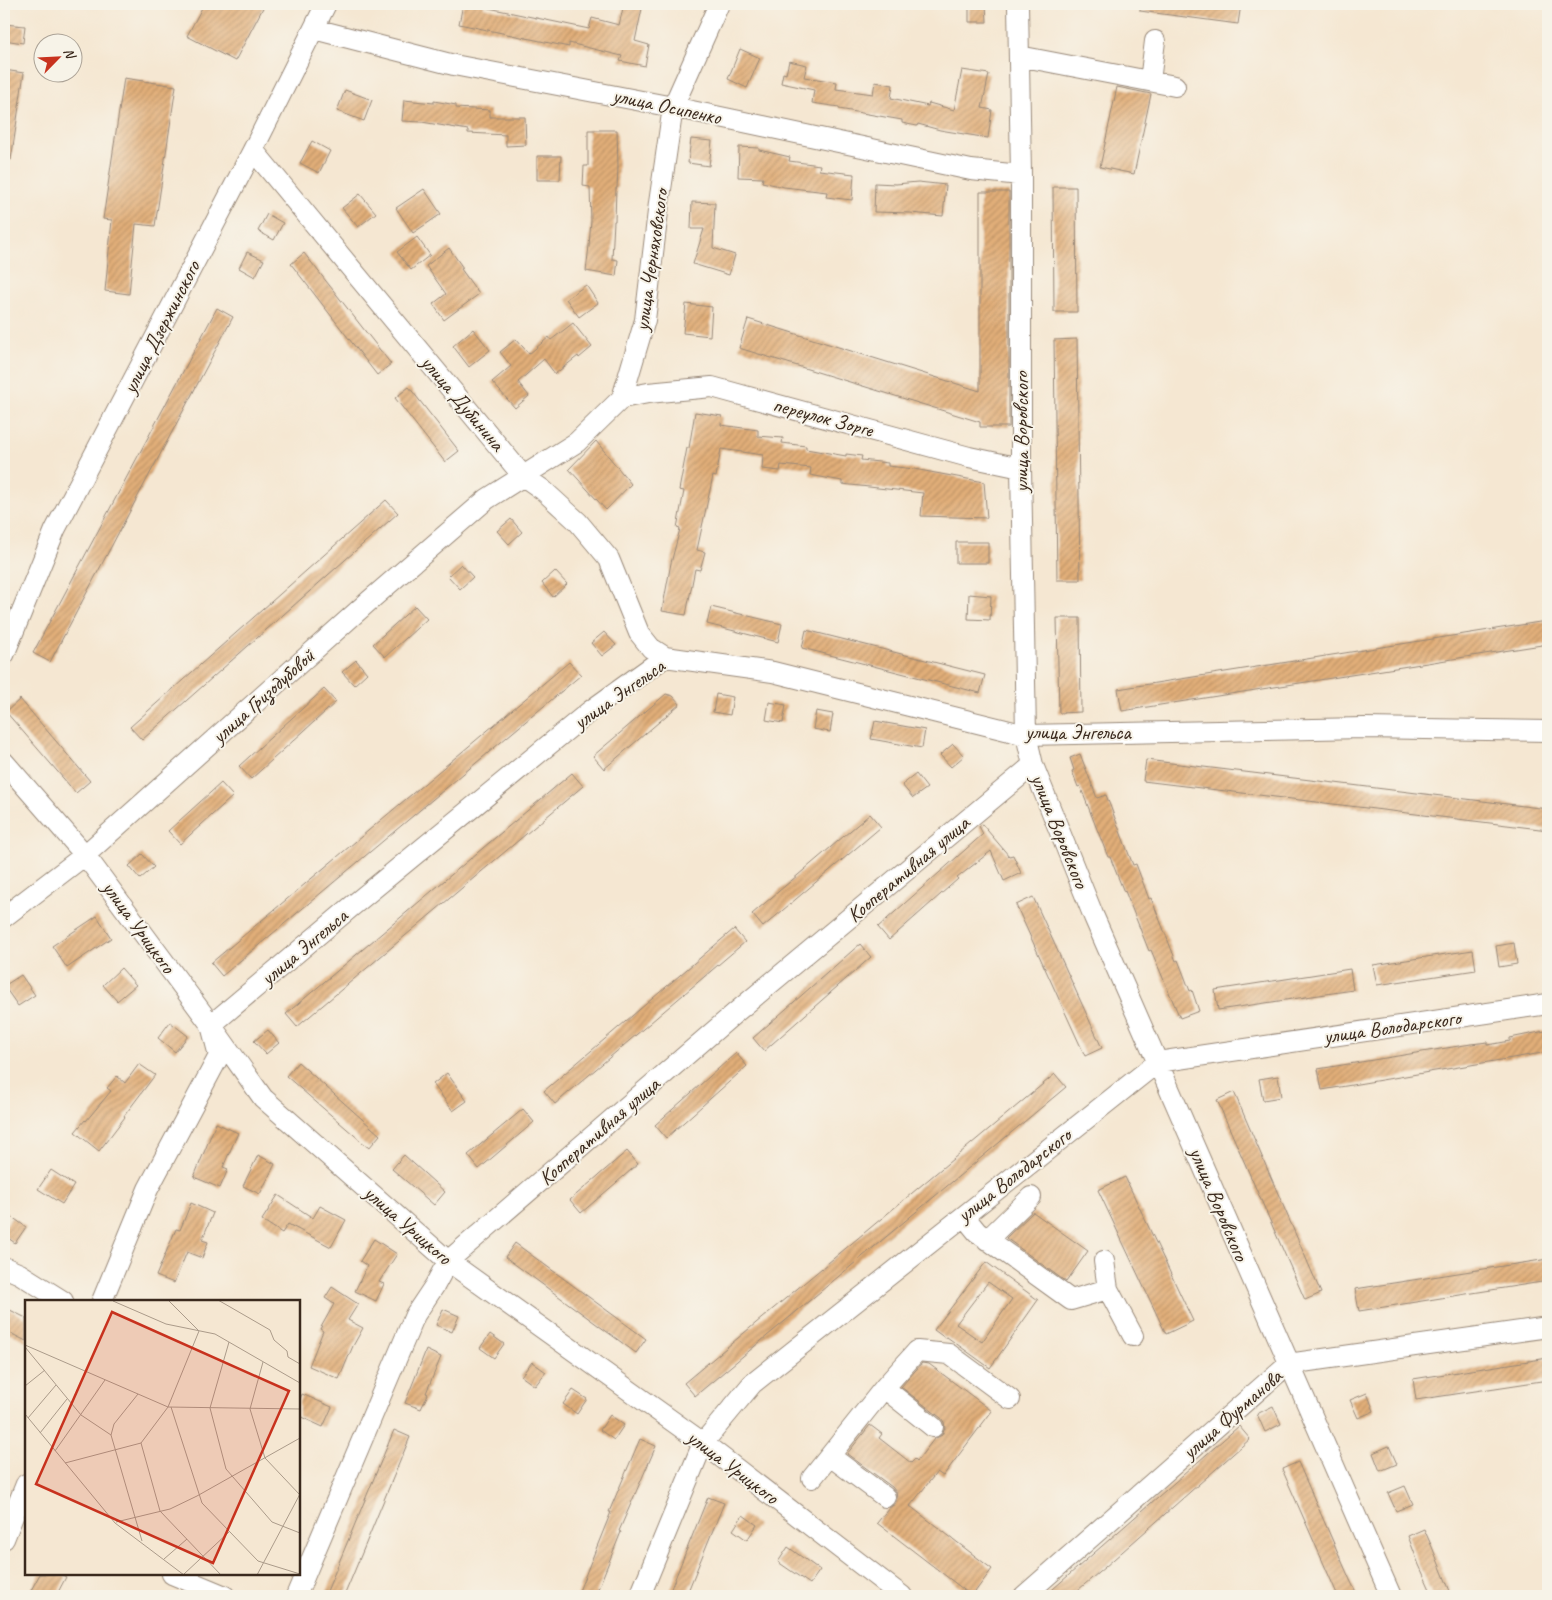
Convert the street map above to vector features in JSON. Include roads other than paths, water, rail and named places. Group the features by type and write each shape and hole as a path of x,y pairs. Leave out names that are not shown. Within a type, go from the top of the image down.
{"street":[{"name":"улица Дзержинского","path":"4,655 55,530 253,150 326,4"},
{"name":"улица Черняховского","path":"523,476 577,442 622,398 645,320 673,107 718,4"},
{"name":"улица Воровского","path":"1018,4 1021,175 1021,468 1026,734 1033,765 1094,917 1391,1596"},
{"name":"улица Осипенко","path":"314,29 454,64 673,107 971,170 1021,175"},
{"path":"1150,81 1155,41"},
{"path":"1019,56 1175,86"},
{"name":"улица Дубинина","path":"253,150 523,476 543,490 578,522 609,559 639,633 652,648 665,657"},
{"name":"переулок Зорге","path":"622,398 691,388 712,388 960,454 1021,468"},
{"name":"улица Гризодубовой","path":"4,916 86,855 368,601 488,499 523,476"},
{"name":"улица Энгельса","path":"211,1025 351,907 590,711 665,657 773,672 1026,734 1364,728 1548,731"},
{"name":"улица Урицкого","path":"4,762 86,855 263,1098 448,1261 703,1443 902,1596"},
{"name":"Кооперативная улица","path":"296,1596 415,1315 448,1261 735,1013 1033,765"},
{"name":"улица Володарского","path":"640,1596 703,1443 752,1384 1158,1062 1548,1004"},
{"path":"102,1300 148,1189 219,1056 211,1025"},
{"path":"987,1240 1031,1197"},
{"path":"964,1216 977,1232 987,1240 1070,1300 1108,1290"},
{"path":"1104,1261 1108,1290 1133,1336"},
{"path":"4,1267 20,1274 61,1300"},
{"name":"улица Фурманова","path":"1024,1596 1288,1364 1548,1327"},
{"path":"812,1478 884,1388 917,1352 949,1354 1010,1399"},
{"path":"884,1388 933,1426"},
{"path":"830,1456 885,1497"},
{"path":"4,1539 19,1493"},
{"path":"174,1575 225,1596"}]}
